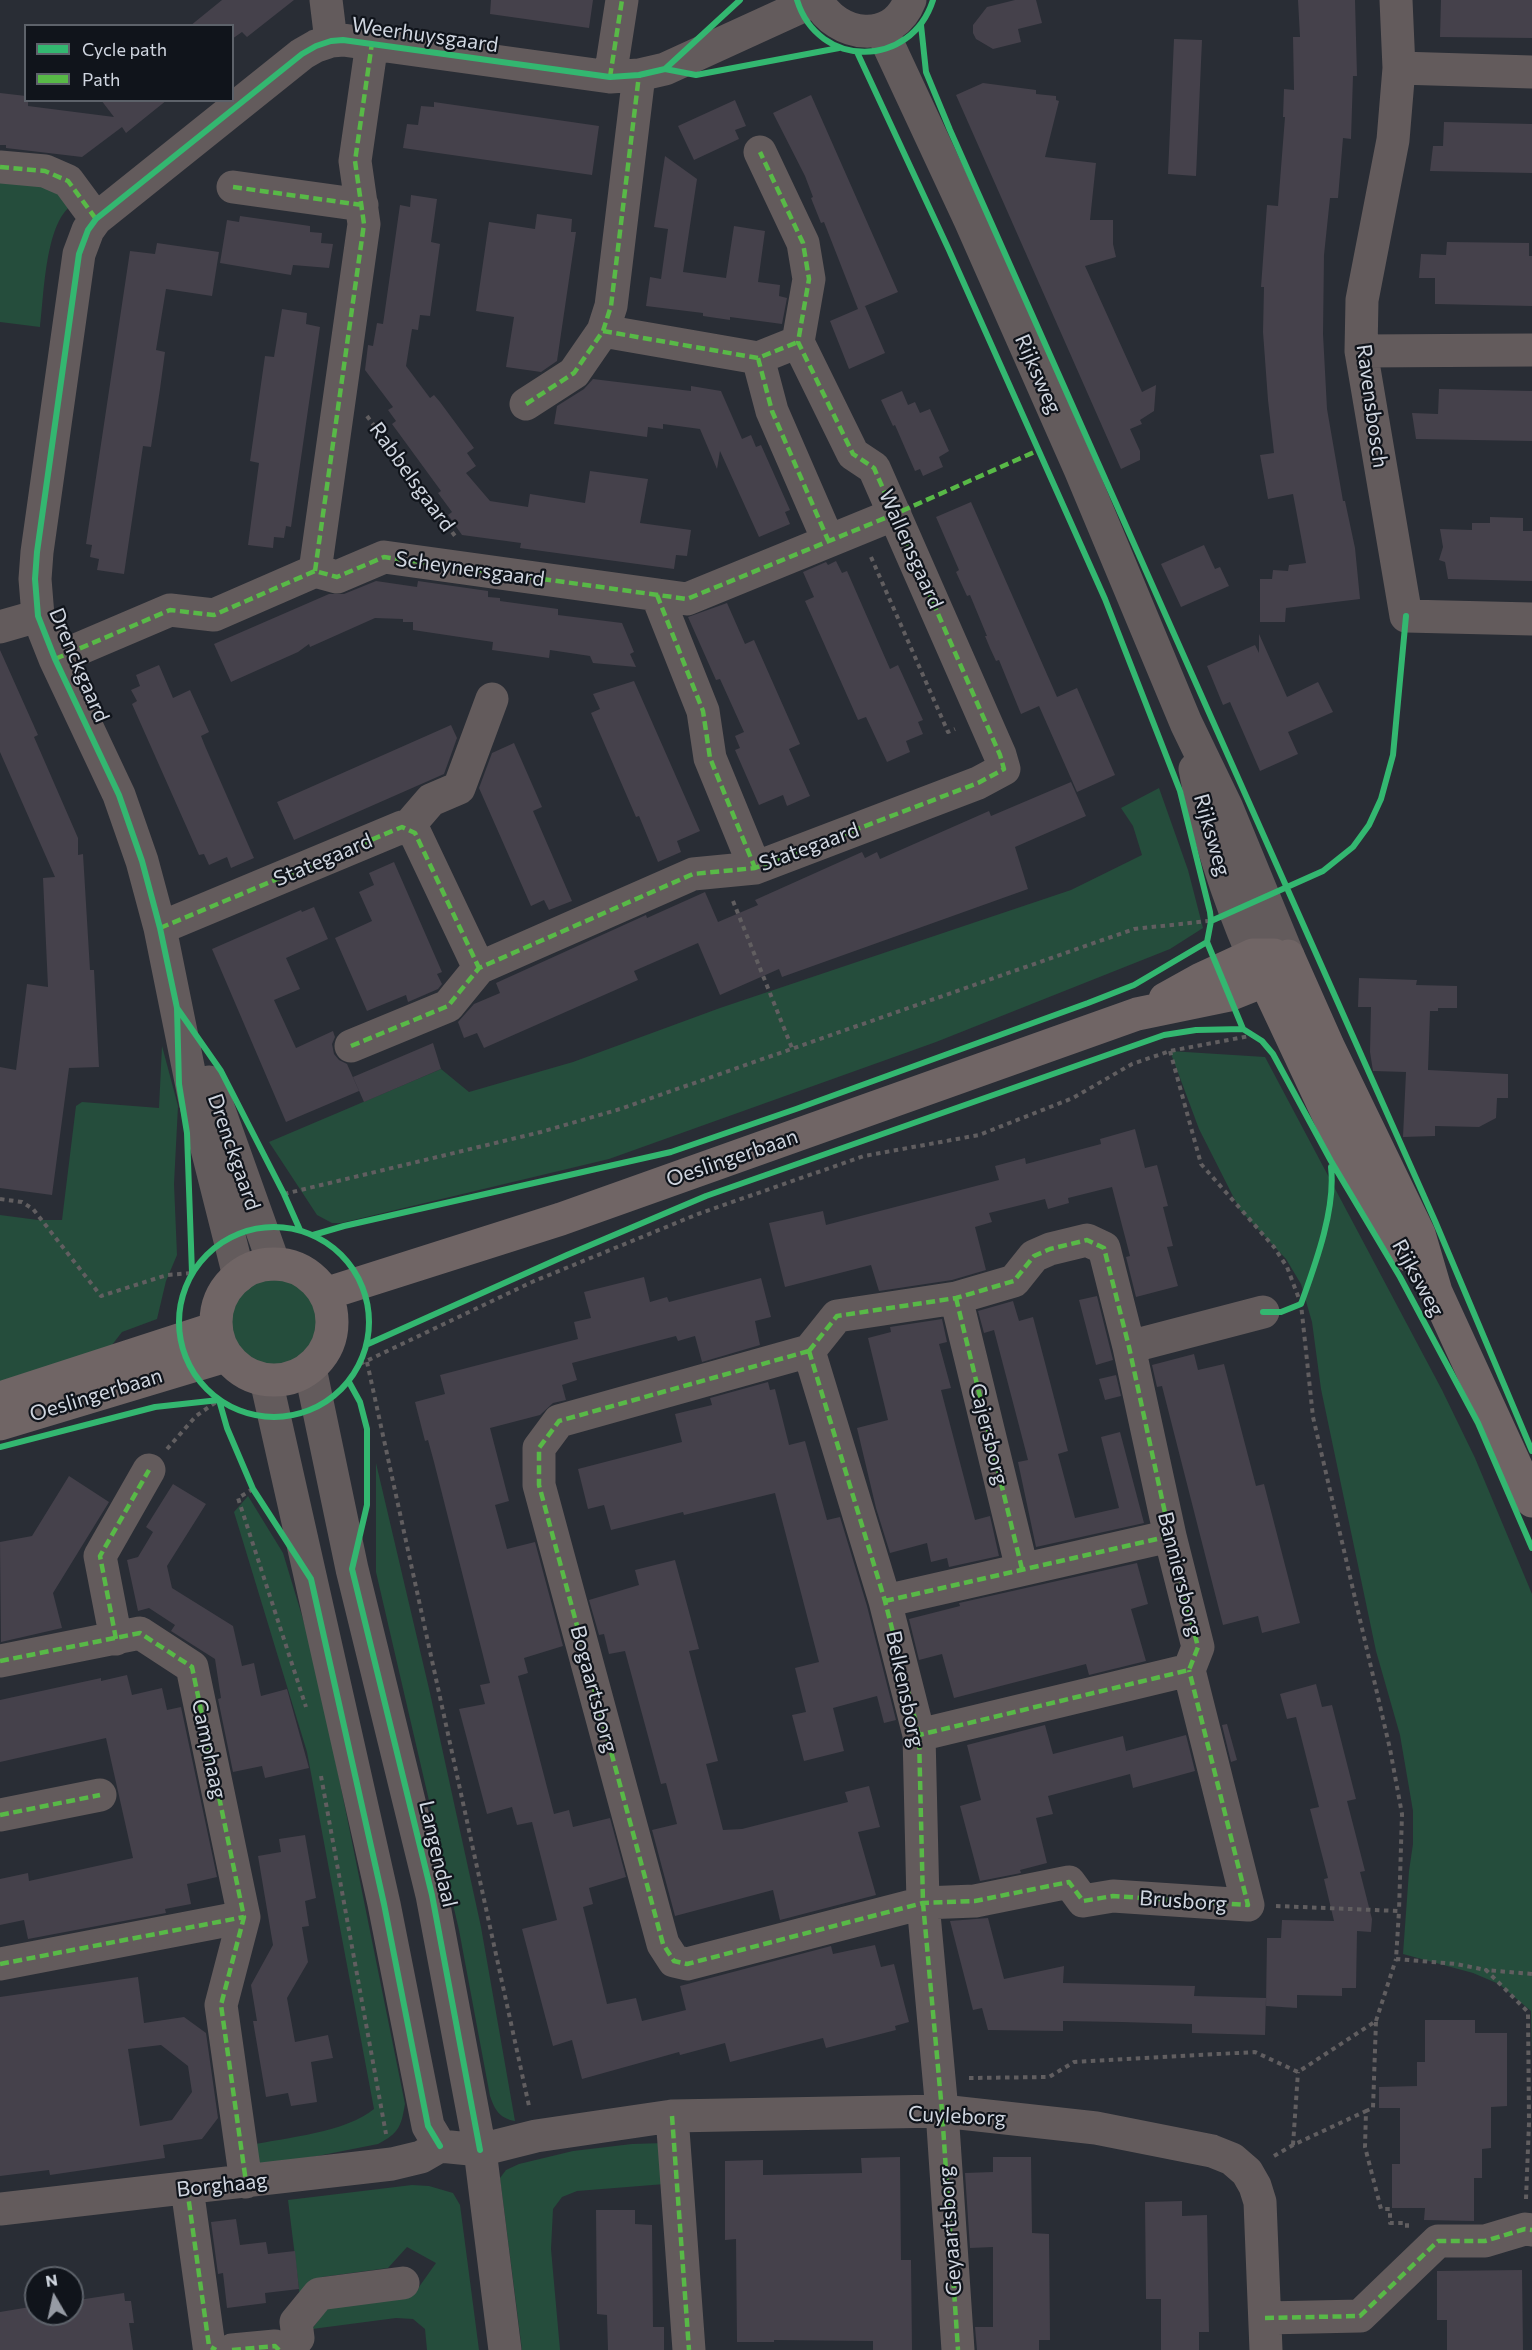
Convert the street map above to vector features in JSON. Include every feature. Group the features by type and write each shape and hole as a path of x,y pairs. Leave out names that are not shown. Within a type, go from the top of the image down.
{"main road":[{"name":"Oeslingerbaan","path":"325,1294 561,1219 1224,983 1288,956"},
{"name":"Rijksweg","path":"1288,956 1328,1046 1419,1234 1436,1292 1532,1501"},
{"name":"Rijksweg","path":"1258,968 1348,1157 1399,1240 1436,1292"},
{"path":"274,1264 300,1270 312,1278 325,1294 332,1313 332,1330 322,1356 310,1368 293,1377 266,1380 248,1374 234,1365 221,1342 216,1317 225,1290 239,1276 253,1268 274,1264"},
{"name":"Oeslingerbaan","path":"0,1424 190,1367 221,1342"},
{"name":"Oeslingerbaan","path":"0,1398 221,1342"}],"street":[{"path":"326,0 331,40"},
{"path":"526,404 574,373 603,330 611,306 624,76 622,0"},
{"path":"817,0 828,17 846,29 861,32 881,28 903,13 910,0"},
{"name":"Weerhuysgaard","path":"96,219 302,54 331,40 372,43 624,76 664,69 817,0"},
{"name":"Ravensbosch","path":"1396,0 1399,68 1393,140 1362,300 1361,351 1406,616 1532,619"},
{"name":"Rijksweg","path":"881,28 970,220 1075,458 1186,723 1227,808 1288,956"},
{"name":"Rabbelsgaard","path":"315,571 364,224 355,160 372,43"},
{"path":"1399,68 1532,72"},
{"path":"603,330 758,358 798,342 809,279 803,243 760,152"},
{"path":"0,167 45,171 68,181 96,219"},
{"path":"233,187 362,205"},
{"name":"Drenckgaard","path":"96,219 88,230 79,254 75,277 37,552 35,579 38,616 55,659 119,795 142,861 160,928 195,1101 239,1276"},
{"name":"Wallensgaard","path":"798,342 853,454 874,468 984,717 1004,769"},
{"path":"1361,351 1532,350"},
{"path":"758,358 772,411 828,540"},
{"name":"Scheynersgaard","path":"55,659 170,610 214,615 315,571 337,577 384,557 687,599 895,514"},
{"path":"657,595 703,711 710,758 755,868"},
{"path":"0,627 38,616"},
{"path":"478,968 414,833 406,829 431,800 459,788 492,699"},
{"name":"Rijksweg","path":"1186,723 1204,818 1218,914 1258,968"},
{"name":"Stategaard","path":"351,1046 448,1006 478,968 693,874 755,868 978,783 1004,769"},
{"name":"Stategaard","path":"160,928 402,827 406,829"},
{"name":"Drenckgaard","path":"177,1008 215,1095 274,1264"},
{"name":"Banniersborg","path":"809,1351 837,1316 956,1298 1014,1281 1034,1256 1050,1249 1087,1240 1104,1248 1129,1347 1170,1536 1198,1647 1188,1670"},
{"name":"Cajersborg","path":"956,1298 1022,1569"},
{"path":"1129,1347 1263,1312"},
{"name":"Belkensborg","path":"809,1351 885,1601 919,1735 924,1903 942,2111"},
{"name":"Bogaartsborg","path":"809,1351 559,1421 539,1448 539,1485 663,1944 674,1961 687,1964 924,1903"},
{"name":"Langendaal","path":"310,1368 352,1569 432,1895 480,2150 505,2350"},
{"path":"266,1380 384,1904 428,2126 440,2146 480,2150"},
{"path":"116,1639 100,1556 149,1470"},
{"path":"885,1601 1170,1536"},
{"name":"Camphaag","path":"0,1661 140,1633 192,1667 244,1917 221,2005 246,2182"},
{"path":"919,1735 1188,1670"},
{"name":"Brusborg","path":"924,1903 975,1901 1069,1882 1083,1901 1113,1896 1248,1905 1188,1670"},
{"path":"0,1815 100,1795"},
{"path":"0,1964 244,1917"},
{"name":"Cuyleborg","path":"480,2150 536,2136 672,2116 942,2111 1107,2130 1212,2151 1232,2159 1247,2172"},
{"name":"Geyaartsborg","path":"942,2111 958,2350"},
{"path":"672,2116 689,2350"},
{"name":"Borghaag","path":"0,2209 392,2164 421,2157 440,2146"},
{"path":"1247,2172 1260,2202 1266,2350"},
{"path":"187,2188 209,2346 216,2350"},
{"path":"1264,2318 1360,2316 1438,2241 1485,2241 1528,2230"},
{"path":"289,2350 298,2338 296,2322 319,2294 403,2283"},
{"path":"232,2350 275,2346 279,2350"}],"path":[{"path":"858,528 948,732 984,717"},
{"path":"720,871 792,1048"},
{"path":"1218,914 1207,942 1243,1029 1262,1041"},
{"path":"284,1194 541,1132 620,1109 1134,930 1218,914"},
{"path":"356,1373 364,1363 532,1282 698,1214 864,1156 980,1135 1073,1098 1132,1064 1170,1051 1255,1035"},
{"path":"1170,1051 1201,1164 1274,1247 1287,1267 1301,1304 1313,1417 1390,1749 1402,1814 1396,1959 1377,2021 1373,2108 1293,2145 1247,2172"},
{"path":"279,1183 288,1203"},
{"path":"0,1199 22,1202 33,1209 101,1296 167,1275 192,1273"},
{"path":"187,1284 192,1273 209,1252 228,1239"},
{"path":"191,1266 192,1273"},
{"path":"1263,1312 1281,1312 1301,1304 1305,1293"},
{"path":"364,1355 536,2136"},
{"path":"190,1367 206,1389 222,1405"},
{"path":"200,1402 222,1405"},
{"path":"149,1470 196,1416 222,1405"},
{"path":"248,1480 258,1498"},
{"path":"253,1489 238,1498 309,1716"},
{"path":"321,1773 392,2164"},
{"path":"1248,1905 1399,1911"},
{"path":"1396,1959 1532,1974"},
{"path":"1486,1970 1528,2012 1528,2230"},
{"path":"1298,2072 1377,2021"},
{"path":"939,2079 1049,2077 1074,2062 1255,2052 1298,2072"},
{"path":"1293,2145 1298,2072"},
{"path":"1366,2111 1365,2147 1381,2210 1390,2209 1390,2223 1407,2223 1410,2269"}],"green space":[{"path":"0,179 55,185 72,205 63,214 51,243 40,327 0,322"},
{"path":"1159,788 1188,870 1203,928 1170,949 936,1042 609,1159 341,1223 332,1223 317,1215 269,1142 441,1069 469,1092 573,1062 720,1008 1071,890 1142,855 1133,826 1121,808"},
{"path":"162,1046 178,1106 174,1184 177,1255 166,1281 157,1319 122,1332 105,1354 0,1388 0,1215 38,1220 62,1220 76,1106 82,1102 159,1108"},
{"path":"1170,1051 1265,1057 1442,1390 1475,1458 1532,1594 1532,2057 1531,2011 1499,1984 1473,1973 1403,1954 1413,1844 1413,1811 1400,1735 1376,1651 1321,1389 1312,1322 1301,1284 1286,1259 1240,1210 1199,1129"},
{"path":"274,1276 291,1279 306,1289 316,1304 319,1321 316,1338 306,1353 291,1363 274,1366 257,1363 242,1353 232,1338 229,1321 232,1304 242,1289 257,1279"},
{"path":"376,1463 430,1693 481,1927 515,2121 498,2113 490,2096 459,1930 376,1572"},
{"path":"248,1496 283,1553 315,1659 405,2104 398,2129 378,2144 257,2168 250,2145 332,2129 362,2117 374,2109 307,1752 234,1512"},
{"path":"665,2143 665,2184 577,2191 562,2197 553,2209 551,2249 560,2350 522,2350 500,2178 506,2170 519,2164 573,2151 632,2144"},
{"path":"412,2185 429,2186 453,2193 460,2205 479,2350 427,2350 425,2329 413,2319 396,2318 312,2329 329,2306 414,2294 436,2263 407,2247 388,2268 322,2277 300,2297 288,2200"}],"building":[{"path":"222,0 294,0 247,37 242,32 234,38 234,24 192,24"},
{"path":"491,0 593,0 589,28 490,14"},
{"path":"1015,0 1036,0 1042,23 1018,29 1021,42 993,49 976,39 973,25 987,7"},
{"path":"1298,0 1355,0 1357,76 1353,76 1351,139 1343,138 1338,198 1330,198 1324,255 1323,334 1327,409 1343,501 1345,501 1355,548 1360,599 1286,608 1285,622 1260,622 1260,579 1272,579 1273,570 1288,571 1289,565 1306,563 1293,494 1268,499 1260,455 1274,453 1263,332 1264,287 1261,287 1267,205 1278,206 1285,117 1283,117 1284,89 1294,90 1293,37 1300,37"},
{"path":"1441,0 1532,0 1532,38 1440,37"},
{"path":"1174,39 1202,40 1196,176 1168,174"},
{"path":"983,83 1036,90 1036,94 1056,96 1056,100 1059,101 1045,157 1096,163 1090,220 1113,220 1113,244 1116,257 1085,266 1142,392 1156,385 1154,411 1140,420 1142,424 1130,429 1140,451 1140,460 1121,469 956,95"},
{"path":"0,93 24,96 24,102 28,102 28,106 114,117 103,102 165,102 126,133 122,127 82,157 6,148 6,145 0,145"},
{"path":"811,95 898,292 858,309 824,222 821,223 811,198 813,197 805,176 773,113"},
{"path":"735,100 746,126 735,130 739,139 694,160 678,126"},
{"path":"434,102 599,126 592,175 403,148 407,124 418,125 421,106 434,107"},
{"path":"1444,122 1532,124 1532,173 1430,171 1433,146 1443,146"},
{"path":"665,156 697,179 683,272 726,278 734,226 765,231 758,282 780,285 779,296 787,298 782,324 730,317 730,320 703,316 703,313 646,306 650,277 661,279 668,229 654,227"},
{"path":"411,195 437,199 431,242 440,244 430,316 420,315 418,330 412,329 406,366 430,398 434,395 440,402 474,448 467,453 476,466 466,473 490,501 528,507 530,494 585,503 590,471 648,479 640,523 691,530 687,556 676,555 674,569 520,548 521,543 462,535 448,515 452,512 438,493 441,491 392,424 396,421 388,410 393,407 365,370 368,345 373,346 377,323 383,324 400,205 410,207"},
{"path":"537,214 572,219 571,232 576,232 557,361 541,372 506,367 514,317 476,311 489,222 535,229"},
{"path":"240,216 310,226 310,232 322,233 321,243 333,244 329,268 293,265 291,275 220,263 227,220 239,222"},
{"path":"1447,242 1529,243 1529,256 1532,256 1532,306 1435,304 1435,278 1419,278 1421,254 1446,255"},
{"path":"157,243 219,252 212,296 166,289 156,350 165,352 160,389 151,447 143,446 124,574 97,570 99,559 90,557 92,545 86,544 130,251 155,254"},
{"path":"865,306 885,353 849,369 830,321"},
{"path":"282,309 307,313 306,324 320,327 291,527 286,526 284,538 274,537 273,548 248,545 259,463 250,461 265,356 274,357"},
{"path":"593,379 691,391 691,386 721,391 742,439 751,435 756,447 761,445 790,510 785,512 790,524 759,537 720,451 717,469 700,429 663,424 663,429 648,427 647,437 554,424 557,406 584,389"},
{"path":"1439,389 1532,391 1532,441 1416,439 1412,413 1438,414"},
{"path":"902,391 908,405 915,402 920,413 930,409 949,451 939,457 943,467 923,476 920,469 915,471 895,425 893,426 881,400"},
{"path":"971,502 1057,697 1077,688 1115,775 1077,792 1039,706 1021,714 999,660 996,661 990,648 970,595 967,596 956,572 959,570 936,517"},
{"path":"1490,517 1523,518 1523,531 1532,531 1532,581 1448,579 1445,562 1439,560 1443,547 1440,529 1472,530 1472,523 1490,523"},
{"path":"1204,545 1215,569 1220,567 1229,586 1181,607 1161,564"},
{"path":"836,561 842,573 847,571 890,669 898,665 923,720 918,722 923,734 906,741 910,752 887,762 866,717 858,720 805,601 814,597 803,572 826,562 828,565"},
{"path":"376,581 417,587 418,581 488,591 488,597 500,598 500,601 558,609 558,615 622,623 634,652 630,654 636,667 593,663 590,656 550,650 549,658 492,650 493,642 413,630 413,622 403,622 403,619 375,618 310,647 309,644 298,652 231,682 214,644 329,594 344,594"},
{"path":"727,603 745,644 754,640 800,744 789,749 810,796 787,806 783,795 759,805 735,750 740,748 735,736 744,732 720,679 716,680 688,617"},
{"path":"1259,634 1287,697 1318,682 1333,712 1288,732 1298,754 1260,771 1230,702 1223,705 1207,666 1255,645 1259,653"},
{"path":"0,650 38,735 34,737 78,838 78,855 83,854 90,970 94,970 99,1067 69,1068 52,1195 0,1188 0,1067 16,1070 27,984 48,987 43,878 55,877 0,752"},
{"path":"159,665 173,698 190,690 209,732 201,736 254,858 231,868 227,857 209,865 204,854 199,855 132,704 137,701 131,690 140,686 136,675"},
{"path":"634,681 700,831 677,841 681,852 658,862 591,713 600,709 593,694"},
{"path":"451,725 457,738 444,774 294,840 277,802"},
{"path":"514,743 542,807 533,811 572,901 549,910 544,900 531,906 479,788 492,753"},
{"path":"1071,782 1086,816 1015,847 1028,889 782,977 779,969 720,995 698,943 634,971 638,980 484,1048 477,1033 464,1038 458,1022 474,1004 500,993 496,983 646,915 647,918 705,892 718,922 758,905 755,900 862,852 865,858 877,852 880,859 989,811 991,816"},
{"path":"394,862 442,972 437,974 442,984 438,989 408,1002 406,995 367,1011 335,938 372,921 359,892 374,885 369,873"},
{"path":"314,907 328,939 286,958 300,989 274,1000 296,1048 333,1031 334,1054 347,1064 359,1091 286,1122 212,949 301,910 302,912"},
{"path":"1359,978 1417,980 1416,985 1457,986 1457,1008 1438,1008 1438,1011 1430,1011 1428,1070 1508,1074 1508,1098 1497,1098 1496,1118 1479,1127 1435,1126 1435,1136 1403,1137 1406,1072 1373,1071 1370,1052 1371,1007 1358,1007"},
{"path":"433,1043 441,1069 364,1102 353,1077"},
{"path":"1135,1129 1145,1168 1157,1165 1168,1206 1163,1207 1173,1246 1167,1247 1178,1286 1136,1297 1126,1257 1130,1256 1112,1187 1068,1198 1069,1203 1048,1209 1045,1199 989,1213 992,1222 975,1227 986,1270 952,1280 879,1291 871,1265 785,1287 769,1223 823,1211 826,1225 999,1180 995,1166 1025,1158 1026,1164 1101,1144 1100,1139"},
{"path":"644,1277 650,1302 667,1297 669,1302 761,1278 771,1317 755,1321 760,1345 702,1362 695,1336 678,1341 676,1336 572,1363 577,1380 562,1385 566,1400 553,1403 540,1415 490,1428 509,1501 495,1505 507,1549 535,1542 563,1646 524,1658 528,1673 518,1676 554,1814 569,1810 573,1827 610,1818 626,1877 589,1888 593,1904 583,1907 607,2004 636,1998 642,2021 686,2010 680,1986 831,1946 833,1954 875,1945 881,1967 894,1964 909,2022 895,2026 896,2030 826,2048 823,2038 730,2062 725,2043 680,2055 679,2052 582,2079 572,2040 553,2046 522,1929 557,1920 532,1822 517,1825 512,1807 487,1814 459,1709 485,1704 480,1685 490,1683 434,1462 428,1440 425,1441 415,1402 445,1394 440,1375 578,1339 574,1322 591,1318 584,1292"},
{"path":"1097,1296 1113,1360 1096,1365 1079,1300"},
{"path":"1013,1301 1019,1321 1033,1317 1068,1451 1058,1454 1075,1518 1119,1508 1101,1437 1120,1432 1144,1523 1036,1547 1018,1462 1028,1460 994,1330 984,1333 978,1311"},
{"path":"942,1319 947,1342 939,1344 951,1388 941,1390 975,1520 990,1516 999,1556 949,1567 947,1558 931,1562 927,1543 890,1553 876,1508 857,1428 888,1420 868,1338 891,1332 890,1327"},
{"path":"1194,1354 1198,1370 1224,1364 1256,1486 1264,1484 1300,1623 1262,1633 1258,1616 1223,1625 1162,1386 1157,1387 1152,1365"},
{"path":"1116,1375 1121,1396 1105,1400 1099,1379"},
{"path":"768,1382 770,1390 775,1389 789,1445 805,1441 827,1520 840,1517 867,1606 896,1720 884,1723 877,1696 833,1708 844,1751 804,1761 792,1715 806,1712 795,1668 819,1662 775,1493 611,1530 604,1505 588,1509 578,1469 682,1442 675,1414 712,1405 710,1398"},
{"path":"69,1476 109,1502 53,1593 62,1628 1,1642 0,1542 32,1536"},
{"path":"173,1484 206,1504 167,1566 172,1588 233,1626 242,1666 254,1663 261,1696 287,1689 309,1768 265,1778 262,1766 233,1772 218,1699 221,1698 215,1659 171,1631 175,1625 149,1608 138,1611 127,1560 138,1557 153,1532 146,1527"},
{"path":"675,1560 699,1649 689,1651 718,1761 706,1764 723,1830 742,1829 848,1802 845,1792 869,1786 880,1827 858,1832 876,1895 780,1920 773,1890 675,1916 652,1830 677,1824 666,1783 661,1784 625,1651 609,1654 604,1634 599,1635 589,1600 639,1585 635,1570"},
{"path":"1137,1563 1148,1604 1131,1609 1146,1661 1089,1675 1086,1664 954,1698 942,1654 919,1660 909,1619 960,1606 959,1603"},
{"path":"127,1675 132,1695 162,1688 167,1710 181,1707 217,1877 187,1884 191,1904 165,1909 166,1913 28,1939 24,1920 0,1925 0,1879 28,1873 29,1881 133,1858 106,1738 0,1762 0,1700 101,1678 101,1681"},
{"path":"1316,1684 1322,1707 1332,1705 1356,1799 1347,1801 1365,1871 1360,1872 1372,1919 1371,1932 1357,1931 1356,1988 1342,1988 1342,1996 1297,1995 1297,2008 1266,2006 1267,1938 1281,1938 1282,1920 1334,1921 1324,1879 1328,1878 1310,1809 1319,1807 1296,1717 1287,1719 1280,1694"},
{"path":"1227,1724 1237,1760 1231,1762 1222,1725"},
{"path":"1045,1725 1053,1754 1123,1736 1126,1751 1186,1735 1195,1771 1133,1788 1130,1774 1048,1796 1053,1814 1036,1818 1047,1863 1020,1870 1021,1873 980,1881 960,1806 981,1800 967,1745"},
{"path":"305,1835 316,1898 305,1901 309,1926 302,1927 308,1962 287,1998 295,2042 328,2035 333,2058 311,2062 317,2102 291,2106 288,2093 266,2097 253,2021 257,2021 251,1985 273,1945 258,1856 281,1852 279,1839"},
{"path":"988,1918 1004,1979 1064,1966 1063,1983 1195,1986 1194,1996 1266,1998 1265,2035 1192,2033 1192,2024 1121,2022 1063,2021 1063,2031 988,2030 982,2008 973,2010 950,1921"},
{"path":"138,1977 144,2023 184,2017 206,2033 218,2118 202,2139 163,2145 165,2158 50,2175 49,2170 0,2176 0,1997","holes":["161,2045 188,2066 192,2092 172,2120 140,2126 128,2049"]},
{"path":"1425,2020 1475,2020 1475,2033 1507,2033 1507,2106 1491,2107 1491,2148 1482,2149 1482,2178 1474,2178 1474,2221 1424,2220 1425,2208 1392,2208 1392,2164 1400,2164 1400,2108 1379,2108 1379,2087 1417,2086 1417,2062 1425,2062"},
{"path":"900,2157 901,2260 911,2260 912,2350 873,2350 873,2341 737,2342 736,2239 725,2240 725,2161 763,2160 763,2175 862,2173 861,2158"},
{"path":"993,2157 1031,2157 1032,2233 1049,2234 1050,2340 1039,2340 1039,2350 977,2350 975,2327 993,2327 993,2247 970,2248 965,2173 993,2172"},
{"path":"1182,2201 1182,2216 1207,2215 1209,2332 1199,2332 1199,2350 1161,2350 1161,2299 1146,2299 1145,2202"},
{"path":"596,2210 635,2210 635,2224 652,2225 653,2327 664,2327 664,2350 608,2350 607,2315 597,2314"},
{"path":"236,2219 240,2245 266,2242 268,2254 295,2251 299,2289 265,2293 266,2303 227,2308 223,2273 218,2274 211,2222"},
{"path":"1522,2270 1523,2350 1447,2350 1447,2320 1437,2320 1437,2271"},
{"path":"124,2293 125,2301 131,2301 134,2323 129,2323 133,2350 0,2350 0,2312 24,2308 24,2326 84,2326 84,2299"}],"marked path":[{"path":"610,77 622,0"},
{"path":"315,571 364,224 355,161 372,43"},
{"path":"526,404 574,373 603,331 611,306 639,75"},
{"path":"351,1046 448,1006 479,968 693,874 755,868 978,783 1004,769 1000,755 874,468 853,454 798,342 809,279 803,243 760,152"},
{"path":"0,167 45,171 68,181 96,219"},
{"path":"233,187 362,205"},
{"path":"603,331 758,358 798,342"},
{"path":"758,358 772,411 828,540"},
{"path":"55,659 170,610 214,615 315,571 337,577 384,557 687,599 895,514 1039,450"},
{"path":"657,595 703,711 710,758 755,868"},
{"path":"160,928 402,827 415,833 479,968"},
{"path":"809,1351 837,1316 956,1298 1014,1281 1034,1256 1050,1249 1087,1240 1104,1248 1129,1347 1170,1536 1198,1647 1189,1670 919,1735"},
{"path":"956,1298 1022,1569"},
{"path":"809,1351 559,1421 539,1448 539,1485 663,1944 674,1961 687,1964 923,1903 975,1901 1069,1882 1083,1901 1113,1896 1248,1905 1189,1670"},
{"path":"809,1351 885,1601 919,1735 923,1903 942,2111 958,2350"},
{"path":"116,1639 100,1556 149,1470"},
{"path":"885,1601 1170,1536"},
{"path":"0,1661 140,1633 192,1667 244,1917 221,2005 246,2182"},
{"path":"0,1815 100,1795"},
{"path":"0,1964 244,1917"},
{"path":"672,2116 689,2350"},
{"path":"187,2188 209,2346 216,2350"},
{"path":"1265,2318 1360,2316 1438,2241 1485,2241 1525,2229 1532,2230"},
{"path":"232,2350 275,2346 279,2350"}],"cycle path":[{"path":"665,69 740,0"},
{"path":"797,0 808,23 824,39 843,49 865,52 886,49 905,39 922,23 933,0"},
{"path":"921,25 926,72 950,130 1435,1221 1532,1451"},
{"path":"192,1273 187,1133 179,1084 177,1008 160,928 142,861 119,795 55,659 38,616 35,579 37,552 79,254 88,230 96,219 302,54 331,41 343,40 610,77 639,75 665,69 696,75 839,48"},
{"path":"857,52 949,250 1105,599 1180,791 1210,912 1211,921 1207,942 1243,1029 1262,1041 1273,1054 1331,1161 1400,1277 1478,1423 1532,1548"},
{"path":"1211,921 1323,871 1353,847 1369,825 1381,799 1393,755 1406,616"},
{"path":"313,1235 671,1152 796,1109 1134,985 1207,942"},
{"path":"177,1008 221,1071 300,1230"},
{"path":"368,1344 706,1196 1164,1035 1196,1030 1243,1029"},
{"path":"1263,1312 1281,1312 1301,1304 1318,1255 1327,1219 1332,1183 1331,1167"},
{"path":"265,1227 283,1227 319,1238 334,1248 348,1262 365,1294 369,1322 365,1350 358,1367 348,1382 334,1396 302,1413 283,1417 265,1417 229,1406 214,1396 200,1382 183,1350 179,1331 179,1313 190,1277 200,1262 214,1248 246,1231 265,1227"},
{"path":"349,1382 360,1402 367,1429 367,1505 352,1569 432,1895 480,2150"},
{"path":"219,1400 227,1428 253,1489 311,1579 384,1904 428,2126 440,2146"},
{"path":"0,1447 155,1407 219,1400"}]}
